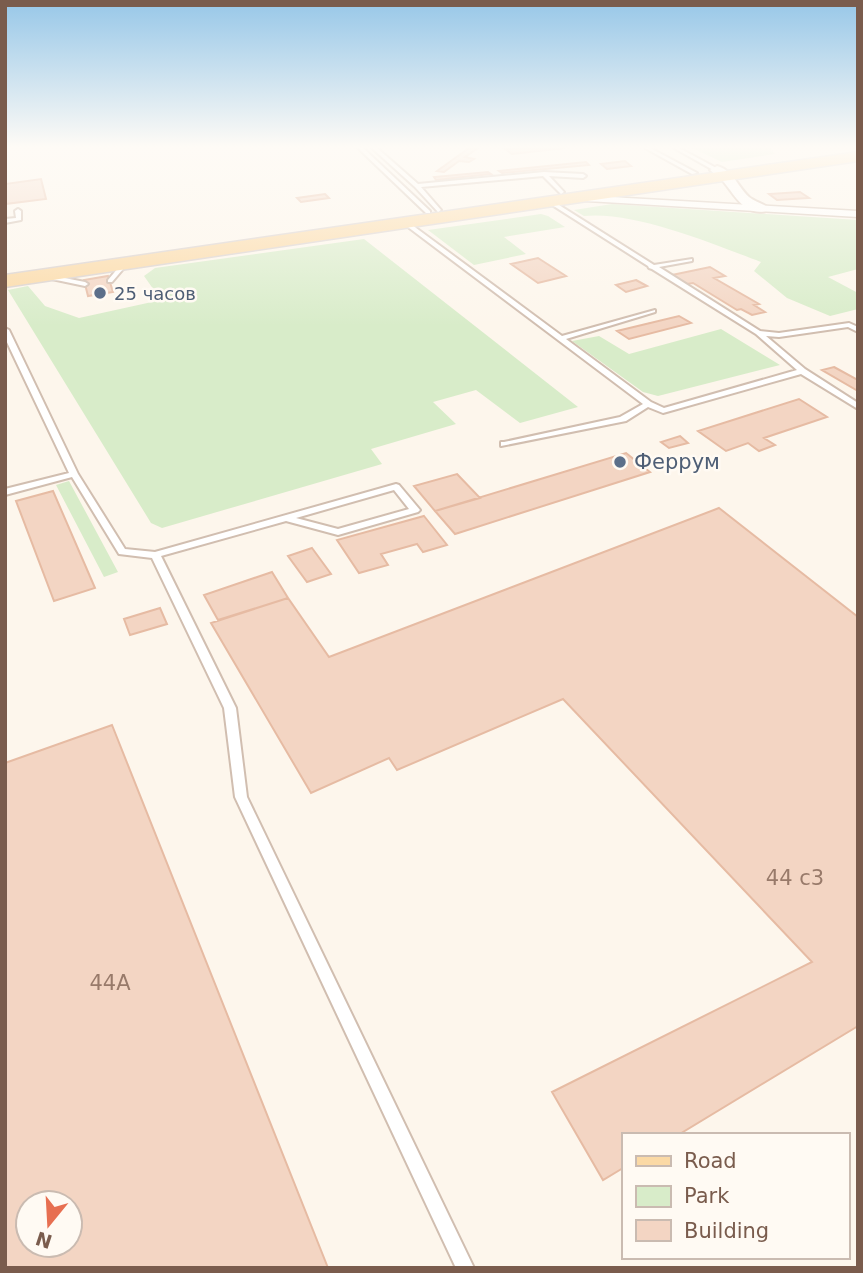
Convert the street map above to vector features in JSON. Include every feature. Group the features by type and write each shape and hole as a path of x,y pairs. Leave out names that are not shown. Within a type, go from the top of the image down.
{"main road":[{"path":"5,272 198,248 466,207"},
{"path":"269,238 406,223 500,207"},
{"path":"5,281 198,248"}],"street":[{"path":"749,207 858,214"}],"lane":[{"path":"429,207 433,211"},
{"path":"431,207 433,211"},
{"path":"575,207 652,267 758,333 803,371 858,407"},
{"path":"5,221 19,219 18,211"},
{"path":"406,223 559,339 648,404 663,411 803,371"},
{"path":"652,267 690,260"},
{"path":"110,281 126,262"},
{"path":"43,275 85,284"},
{"path":"559,339 653,311"},
{"path":"758,333 779,335 849,325 858,330"},
{"path":"5,330 74,474 122,552 155,555 396,487 415,510 338,532 286,519"},
{"path":"504,444 623,419 648,404"},
{"path":"5,492 74,474"},
{"path":"155,555 230,708 241,797 465,1268"}],"green space":[{"path":"590,207 664,207 858,220 858,269 828,277 858,293 858,309 830,316 787,298 754,271 761,262 674,230 626,219 584,216 574,210"},
{"path":"541,214 565,227 504,237 526,254 474,265 428,230"},
{"path":"364,239 578,407 520,423 476,390 433,402 456,424 371,449 382,464 162,528 151,523 8,290 28,286 45,306 79,318 161,300 144,276 155,268"},
{"path":"721,329 780,365 658,396 643,392 572,341 599,336 629,354"},
{"path":"69,481 118,572 104,577 56,485"}],"building":[{"path":"538,258 566,276 538,283 511,264"},
{"path":"710,267 725,276 714,278 759,304 754,305 765,312 752,315 741,309 737,310 693,283 687,284 672,275"},
{"path":"108,276 113,292 88,296 84,280"},
{"path":"636,280 647,286 626,292 616,285"},
{"path":"679,316 691,323 629,339 617,331"},
{"path":"834,367 858,380 858,391 822,370"},
{"path":"799,399 827,417 764,438 775,445 759,451 748,443 726,451 698,431"},
{"path":"680,436 688,443 669,448 661,442"},
{"path":"626,453 650,472 455,534 435,511"},
{"path":"457,474 480,498 435,511 414,486"},
{"path":"53,491 95,588 54,601 16,501"},
{"path":"719,508 858,617 858,1026 681,1133 622,1133 622,1169 603,1180 552,1092 812,962 563,699 397,770 389,758 311,793 211,623 288,598 329,657"},
{"path":"424,516 447,545 423,552 417,544 381,554 388,565 359,573 337,540"},
{"path":"312,548 331,574 307,582 288,556"},
{"path":"272,572 288,598 218,620 204,595"},
{"path":"160,608 167,624 130,635 124,619"},
{"path":"112,725 328,1268 5,1268 5,763"}],"place":[{"name":"25 часов","path":"100,293"},
{"name":"Феррум","path":"620,462"}]}
